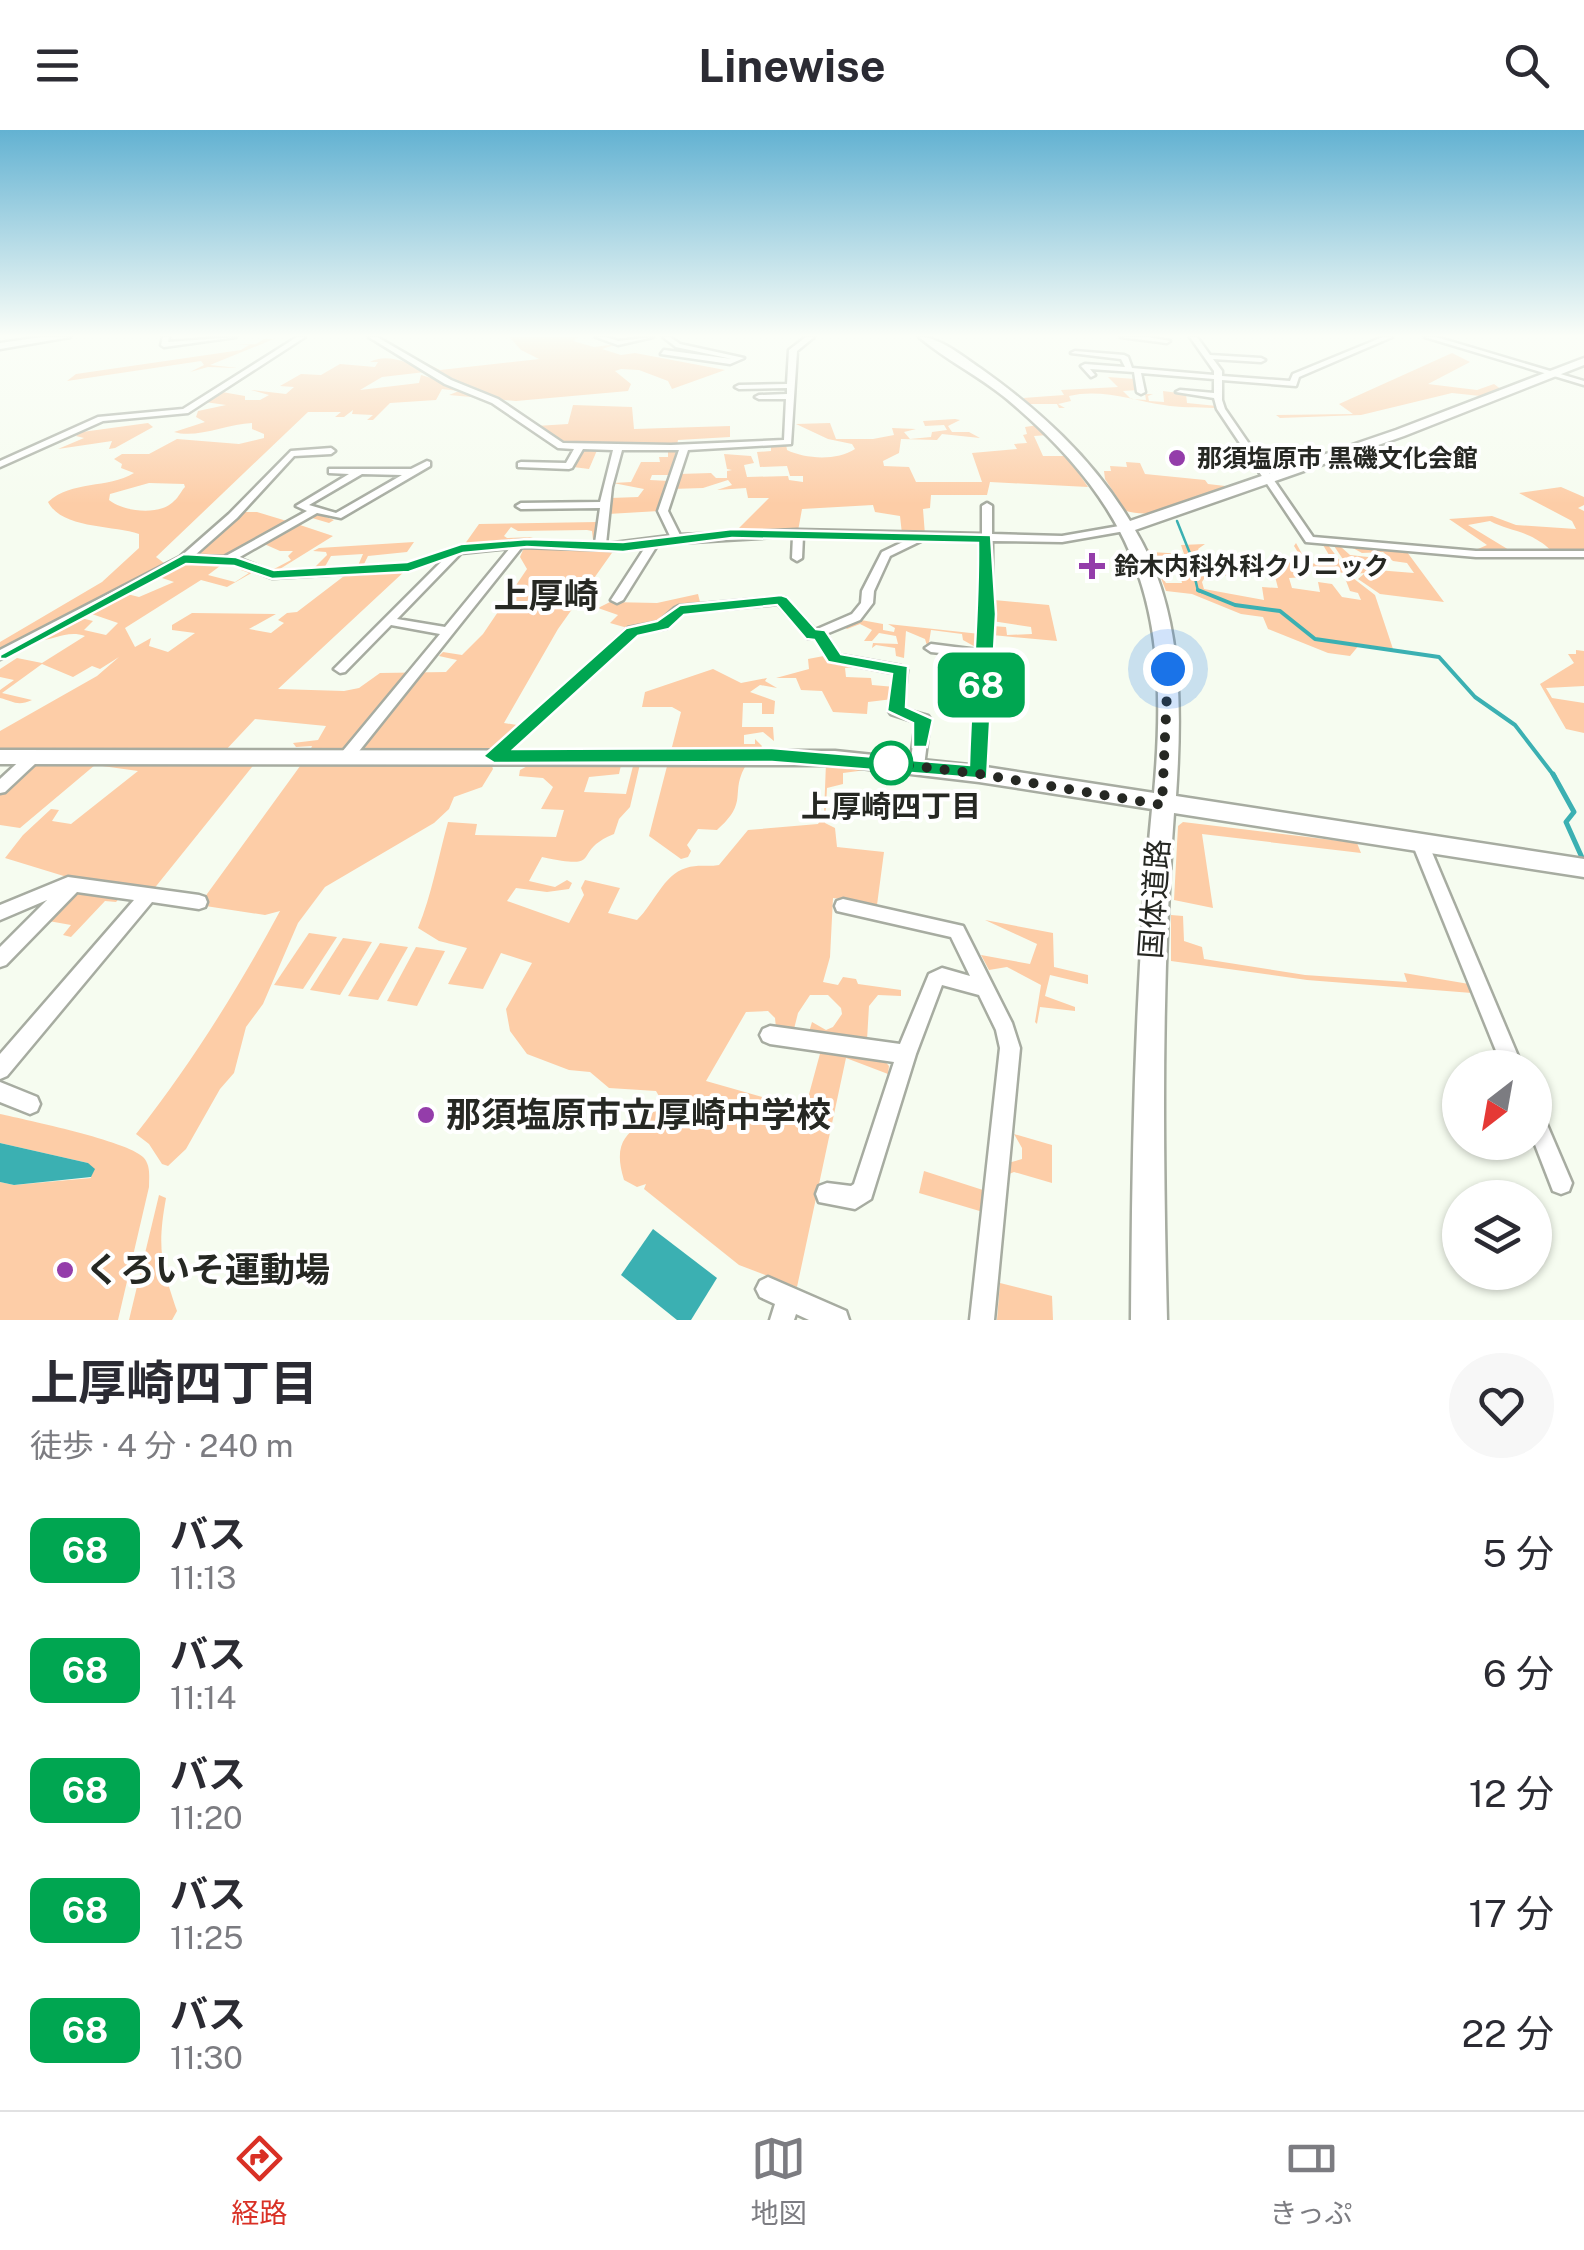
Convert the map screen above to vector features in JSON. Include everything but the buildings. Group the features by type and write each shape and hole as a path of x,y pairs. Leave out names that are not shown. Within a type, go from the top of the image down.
{"street":[{"path":"0,464 101,418 185,410 213,393"},
{"path":"471,393 506,408 554,444 684,448 788,442 791,393"},
{"path":"759,396 781,393"},
{"name":"国体道路","path":"1007,393 1053,430 1093,475 1151,582 1165,640 1168,711 1148,1048 1149,1320"},
{"path":"1185,393 1218,396"},
{"path":"1218,393 1222,409 1267,478 1308,537 1318,543 1518,556 1584,554"},
{"path":"184,559 226,560 272,575 409,567 461,549 518,544 600,546 676,538 798,533 1076,538 1125,528 1400,433 1504,393"},
{"path":"521,465 568,466 580,446"},
{"path":"600,546 604,505 618,447"},
{"path":"676,538 662,511 684,448"},
{"path":"0,655 184,559 233,516 291,454 331,450"},
{"path":"359,472 300,503 337,516 427,464"},
{"path":"332,472 414,472"},
{"path":"522,506 604,505"},
{"path":"979,774 988,614 987,506"},
{"path":"226,560 314,511"},
{"path":"797,558 798,533"},
{"path":"494,756 632,632 663,626 680,610 781,600 812,636 856,617 867,603 868,591 886,554 921,536"},
{"path":"617,600 654,542"},
{"path":"347,756 518,544"},
{"path":"340,670 461,549"},
{"path":"388,621 446,631"},
{"path":"818,633 835,658 902,670 896,711 923,719 917,766"},
{"path":"932,648 984,654"},
{"path":"0,757 772,755 979,774 1584,868"},
{"path":"0,788 32,758"},
{"path":"1420,843 1506,1050"},
{"path":"0,960 74,884"},
{"path":"0,912 39,893 74,884 198,902"},
{"path":"0,1069 149,894"},
{"path":"844,906 957,931 1010,1048 982,1320"},
{"path":"827,1194 856,1198 863,1192 906,1054 935,980 942,976 986,989"},
{"path":"770,1035 906,1054"},
{"path":"0,1092 30,1104"},
{"path":"1552,1160 1562,1183"},
{"path":"779,1303 838,1320"}],"shaded area":[{"path":"221,393 245,396 245,400 260,400 269,395 260,393 440,393 436,400 390,403 373,420 367,420 373,415 352,414 353,410 344,417 335,417 341,412 308,412 156,557 164,563 161,566 0,650 0,642 102,582 139,548 139,534 76,522 55,511 48,502 68,490 134,473 121,468 122,464 114,459 122,454 149,454 177,439 239,444 264,438 264,434 252,429 252,423 192,434 174,432 205,422 196,417 198,411 226,405 205,402","holes":["149,483 185,487 176,499 160,509 132,510 109,500 110,494"]},
{"path":"455,393 611,393 516,401 449,395"},
{"path":"1063,393 1125,393 1130,398 1081,394 1069,396 1071,401 1058,404 1065,408 1059,408 1057,404 1030,404 1023,398"},
{"path":"1163,393 1175,393 1186,394 1187,403 1217,406 1246,452 1214,408 1170,406 1134,399 1146,400 1145,394 1153,394 1148,396 1149,401 1164,402"},
{"path":"1364,393 1498,393 1490,397 1452,393 1361,415 1276,415 1353,414 1339,404"},
{"path":"573,405 632,407 634,429 730,426 730,437 678,440 671,475 652,475 650,480 670,481 659,511 608,514 610,498 638,497 644,489 613,483 631,482 641,462 660,462 659,457 668,457 668,452 598,448 589,469 573,467 582,446 562,445 536,426 568,424"},
{"path":"960,420 948,426 952,432 969,432 980,438 942,434 937,440 901,439 899,453 883,461 884,466 909,467 916,482 982,482 972,453 1017,449 1014,444 1027,443 1025,427 1038,425 1048,435 1034,436 1043,456 1067,456 1088,487 990,482 987,495 931,495 930,508 923,509 925,535 902,534 900,516 875,512 873,505 802,509 798,531 736,531 769,498 748,498 746,488 717,490 732,485 728,480 703,488 671,489 679,474 711,473 716,478 727,478 727,471 732,470 727,469 724,454 751,456 754,463 744,465 747,477 788,476 789,480 803,482 803,476 790,476 787,466 760,467 757,452 771,451 771,445 786,444 787,450 812,457 855,449 852,444 828,439 796,424 830,423 836,439 873,439 894,435 892,428 916,429 904,432 910,439 931,437 932,432 947,430 944,425 925,426 923,421"},
{"path":"148,423 153,427 115,448 109,449 112,441 58,449 84,438 76,436 82,432"},
{"path":"1126,462 1140,463 1145,474 1234,487 1166,511 1126,511 1104,471 1111,471 1110,466 1127,467"},
{"path":"1561,487 1584,497 1584,505 1578,508 1584,511 1584,556 1556,553 1530,536 1490,521 1468,525 1514,553 1479,552 1487,545 1449,519 1492,516 1516,525 1576,529 1572,521 1519,493"},
{"path":"241,512 257,512 290,522 232,555 193,554"},
{"path":"317,514 334,520 329,523 312,518 300,525 333,536 275,572 257,567 274,569 291,560 288,556 293,551 280,551 262,543"},
{"path":"597,522 595,543 585,543 593,540 592,531 587,530 518,531 511,527 504,536 507,538 533,537 510,544 462,548 479,524"},
{"path":"414,542 407,552 368,556 362,568 357,568 363,554 331,556 323,570 311,571 327,555 313,551 319,548"},
{"path":"1296,543 1307,563 1335,565 1323,545 1328,545 1353,578 1375,595 1393,649 1360,644 1350,656 1328,653 1268,629 1263,617 1241,614 1192,594 1166,591 1159,573 1166,583 1182,583 1180,573 1185,569 1182,564 1153,563 1143,544 1151,552 1184,554 1181,545 1205,544 1198,549 1205,563 1270,566 1267,571 1231,576 1207,574 1202,582 1204,589 1264,600 1262,587 1278,588 1271,561 1297,563 1307,577 1289,578 1292,588 1320,592 1318,582 1332,584 1342,597 1361,600 1358,593 1350,591 1343,573 1306,565 1294,546"},
{"path":"525,545 614,550 558,629 504,723 517,725 488,751 359,751 399,693 390,694 342,750 310,751 312,746 296,747 293,743 318,740 326,726 255,719 224,752 256,762 153,890 67,877 5,858 51,809 59,810 52,821 71,824 138,771 95,765 20,828 0,825 0,792 35,757 0,756 0,731 97,676 119,657 100,669 92,666 73,677 42,664 2,693 32,700 19,703 0,698 0,690 14,680 0,677 0,669 17,658 42,663 85,636 70,634 30,640 77,617 93,621 84,630 106,635 118,623 86,612 123,593 139,597 174,582 156,576 185,562 224,563 208,575 235,582 249,573 241,570 247,567 255,571 227,587 201,580 125,628 135,647 151,638 149,646 168,652 195,633 172,630 172,625 192,613 276,614 249,629 271,633 284,623 278,620 297,612 348,573 407,569 278,689 344,691 359,688 380,673 446,672 457,660 439,656 443,652 462,655 483,634 527,569 520,557"},
{"path":"1334,546 1350,555 1368,557 1371,562 1360,562 1364,569 1414,573 1407,563 1393,561 1383,552 1362,553 1351,547 1407,552 1444,602 1380,594 1358,579 1365,573 1353,574"},
{"path":"698,594 701,606 677,608 660,624 631,629 610,623 618,615 598,608 610,602 657,603"},
{"path":"994,600 1049,605 1057,641 992,635 992,626 1006,627 1007,635 1032,634 1031,627 992,621"},
{"path":"861,620 883,624 883,630 894,632 895,628 888,624 980,634 979,649 963,640 962,634 931,630 928,649 925,639 906,631 904,658 896,656 895,648 872,648 873,643 898,644 896,636 879,633 872,641 864,641 872,630 860,624 844,627"},
{"path":"1576,650 1584,651 1584,686 1546,688 1552,698 1584,703 1584,733 1566,729 1540,684 1574,663 1568,654 1576,654"},
{"path":"829,655 871,666 872,672 868,666 845,668 846,677 871,678 872,685 895,687 893,699 868,702 867,714 833,712 822,691 801,690 796,678 776,678 809,669 808,659"},
{"path":"713,669 741,683 767,678 765,681 777,688 760,685 750,692 775,701 774,714 762,714 762,703 743,703 742,727 773,727 774,741 763,732 744,735 744,744 755,744 755,739 762,746 760,750 741,750 746,765 733,812 717,830 698,829 687,845 691,851 688,857 681,859 649,836 681,712 672,707 642,707 645,692"},
{"path":"303,762 491,763 493,769 482,787 454,797 449,809 434,823 325,887 298,923 263,1004 246,1027 234,1073 220,1089 186,1149 168,1166 162,1164 149,1144 136,1134 213,1026 280,911 265,915 199,905"},
{"path":"535,762 618,762 619,774 589,777 584,792 626,794 634,762 640,764 630,807 619,819 614,834 593,847 581,861 542,857 529,881 555,887 567,880 572,883 569,889 547,892 516,888 507,901 569,923 584,895 581,888 585,880 620,888 608,913 637,920 671,877 690,867 719,865 748,830 818,824 824,814 826,763 866,765 866,770 843,773 843,784 827,788 825,823 835,828 837,847 884,852 877,905 833,898 830,957 823,982 838,985 843,977 856,979 858,984 901,990 901,996 878,995 869,1006 867,1040 809,1032 812,1022 826,1030 842,1014 828,995 810,995 798,1013 794,1029 776,1028 775,1018 768,1011 746,1012 706,1081 805,1109 821,1050 883,1059 889,1066 888,1074 846,1058 797,1287 739,1265 644,1189 646,1184 637,1187 624,1180 620,1162 625,1138 655,1109 660,1098 656,1091 609,1088 590,1072 569,1070 527,1054 510,1031 506,1009 532,963 501,953 483,989 448,984 467,948 439,941 418,928 448,822 477,824 475,835 556,837 564,810 541,809 553,787 543,778 519,776 520,770"},
{"path":"1183,822 1357,843 1361,853 1202,834 1213,908 1174,900 1178,826"},
{"path":"72,890 122,895 116,902 105,901 71,937 63,935 71,925 43,920"},
{"path":"1171,915 1183,916 1184,941 1202,947 1204,959 1305,975 1407,982 1404,973 1469,984 1472,993 1307,980 1171,961"},
{"path":"985,920 1053,933 1054,967 1088,975 1088,984 1050,975 1045,996 1075,1007 1075,1011 1040,1007 1035,1022 1041,985 1007,967 989,970 981,955 1030,964 1037,944"},
{"path":"309,933 337,937 303,989 274,985"},
{"path":"343,938 372,942 340,995 310,990"},
{"path":"380,943 408,947 378,1000 348,996"},
{"path":"416,947 445,951 417,1006 387,1001"},
{"name":"くろいそ運動場","path":"0,1114 98,1138 146,1160 149,1187 118,1320 0,1320 0,1182 14,1185 91,1178 88,1163 0,1143"},
{"path":"1014,1134 1052,1145 1052,1183 1014,1172 1009,1174 1008,1191 1005,1189 1008,1163 1022,1159 1022,1148"},
{"path":"924,1171 986,1191 983,1212 919,1193"},
{"path":"159,1195 166,1198 162,1256 177,1311 172,1320 129,1320"},
{"path":"1000,1283 1052,1296 1053,1320 997,1320"}],"water":[{"path":"0,1143 88,1163 95,1169 91,1177 14,1185 0,1182"},
{"path":"653,1229 717,1278 691,1320 677,1320 621,1275"}],"waterway":[{"path":"1177,521 1197,571 1194,574 1198,591 1202,592"},
{"path":"1198,590 1235,605 1280,611 1315,639 1439,657 1475,697 1515,725 1554,775"},
{"path":"1554,775 1574,812 1566,822 1584,862"}],"bus line":[{"name":"68","path":"0,655 184,559 242,562 272,575 409,567 461,549 537,542 623,547 732,533 986,538 988,614 980,695 979,774 772,755 494,756 632,632 663,626 680,610 781,600 812,636 818,633 835,658 902,670 896,711 923,719 920,742"}],"place":[{"name":"那須塩原市 黒磯文化会館","path":"1177,458"},
{"name":"鈴木内科外科クリニック","path":"1092,566"},
{"name":"上厚崎四丁目","path":"891,763"},
{"name":"那須塩原市立厚崎中学校","path":"426,1115"},
{"name":"くろいそ運動場","path":"65,1270"}],"district":[{"name":"上厚崎","path":"546,596"}],"route":[{"path":"891,763 1162,805 1168,669"}]}
